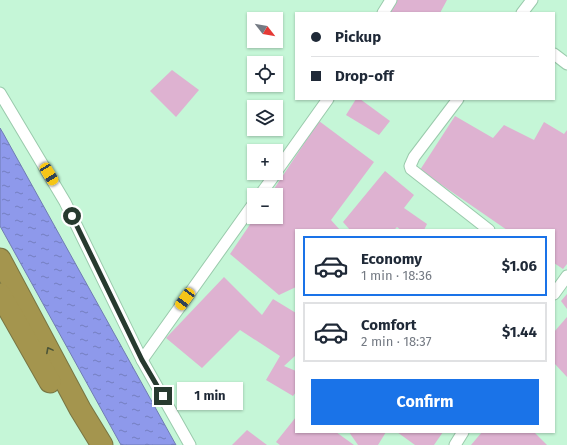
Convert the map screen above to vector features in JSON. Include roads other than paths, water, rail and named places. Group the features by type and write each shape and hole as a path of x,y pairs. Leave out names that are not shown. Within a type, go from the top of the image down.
{"highway":[{"path":"0,259 57,379 86,445"},
{"path":"0,294 102,445"}],"street":[{"path":"384,12 391,0"},
{"path":"523,12 532,0"},
{"path":"555,55 567,64"},
{"path":"0,93 65,202 142,360 190,445"},
{"path":"283,163 327,100"},
{"path":"457,100 414,157 410,166 411,170 488,229"},
{"path":"142,360 247,213"},
{"path":"556,287 567,276"},
{"path":"455,445 462,433"}],"water":[{"path":"0,128 176,445 121,445 0,226"}]}
